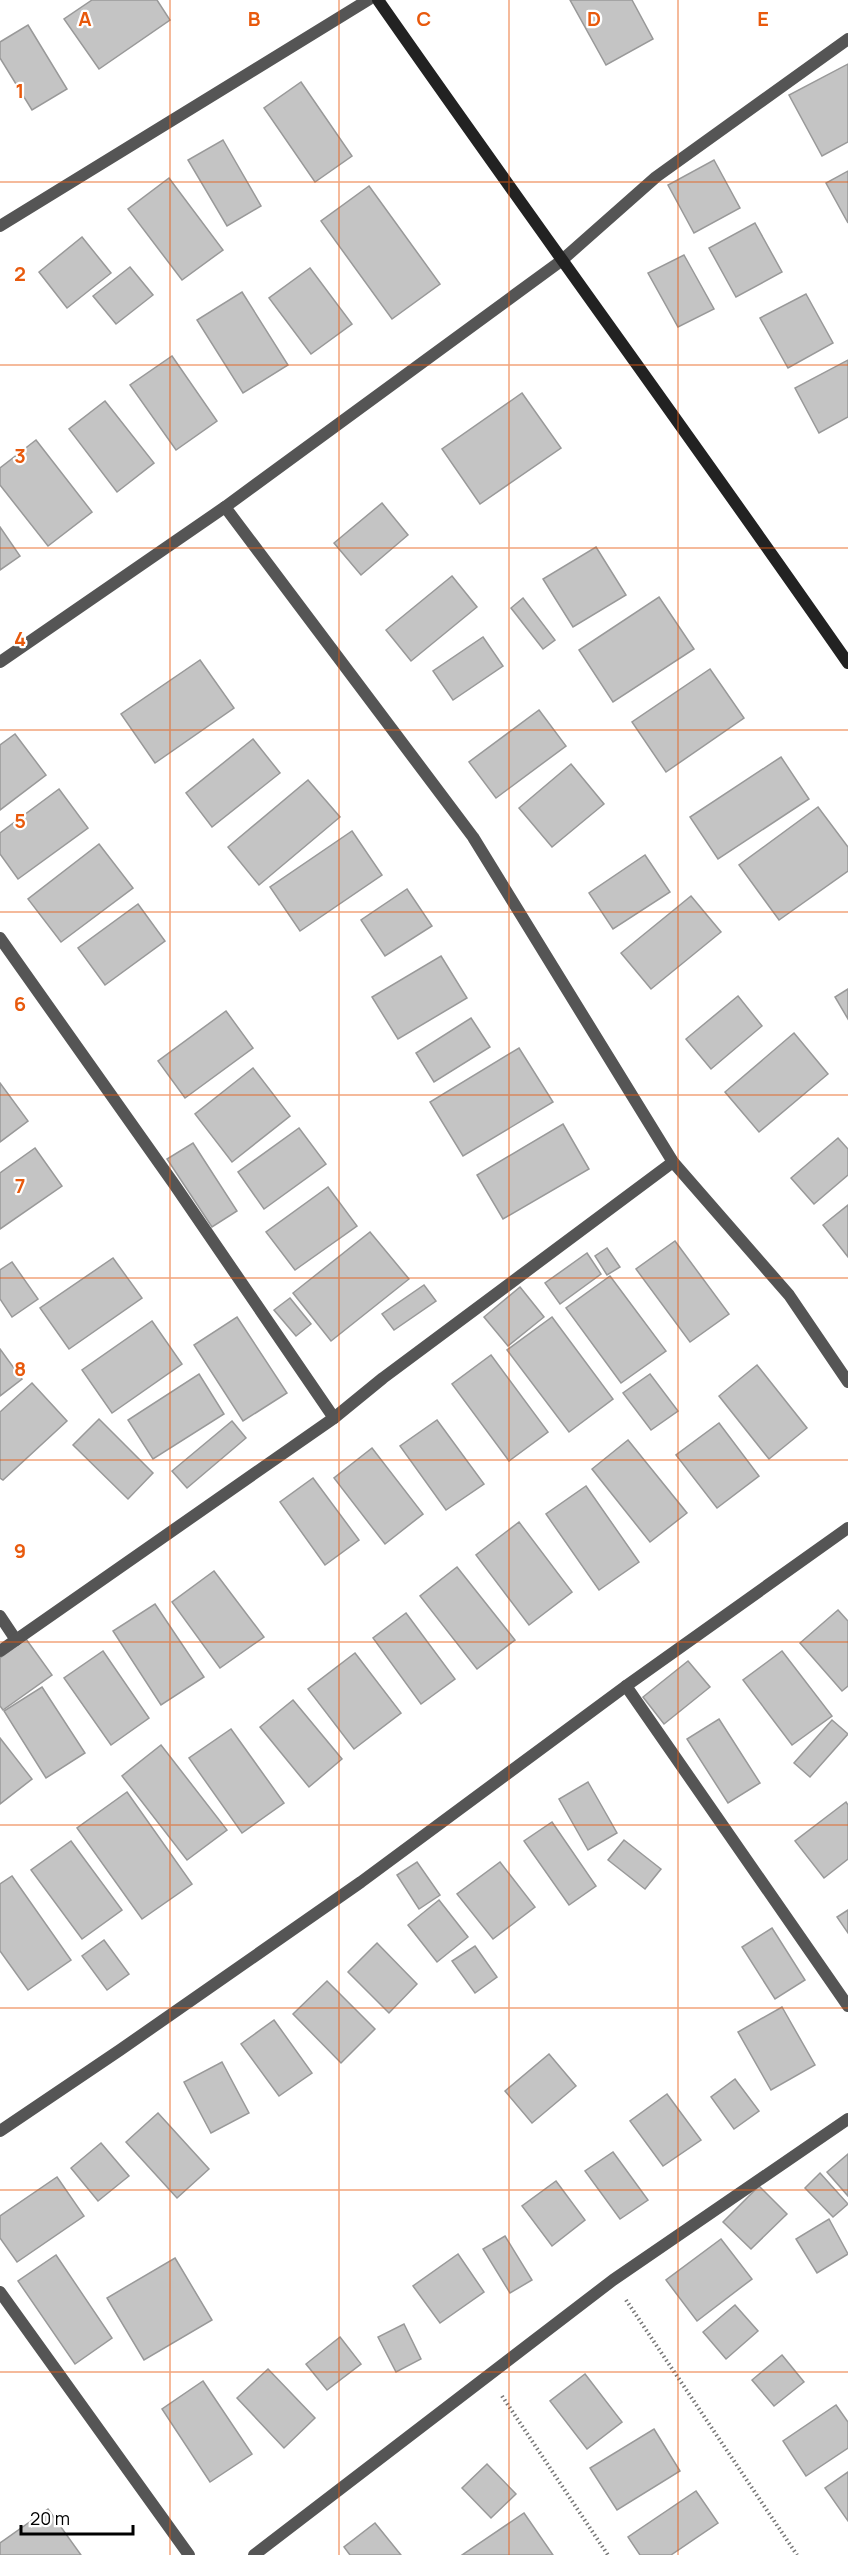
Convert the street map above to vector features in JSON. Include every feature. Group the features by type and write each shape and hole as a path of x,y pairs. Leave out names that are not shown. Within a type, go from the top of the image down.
{"street":[{"path":"0,226 368,0"},
{"path":"378,0 561,261 699,448 848,663"},
{"path":"0,662 225,507 561,261 656,177 848,39"},
{"path":"225,507 473,837 673,1162 789,1295 848,1382"},
{"path":"0,938 174,1184 334,1418"},
{"path":"0,1651 334,1418 382,1378 673,1162"},
{"path":"0,2130 120,2050 361,1882 626,1686 848,1528"},
{"path":"0,1616 16,1640"},
{"path":"626,1686 848,2006"},
{"path":"254,2555 613,2280 848,2119"},
{"path":"0,2292 189,2555"}],"path":[{"path":"613,2280 797,2555"},
{"path":"488,2376 608,2555"}],"building":[{"path":"92,0 157,0 170,20 99,69 64,19"},
{"path":"570,0 632,0 653,39 606,65"},
{"path":"28,25 67,89 32,110 0,58 0,42"},
{"path":"848,64 848,142 822,156 789,95"},
{"path":"301,82 352,156 315,182 264,108"},
{"path":"223,140 261,206 227,226 188,160"},
{"path":"714,160 740,208 694,233 668,185"},
{"path":"848,171 848,223 826,183"},
{"path":"169,178 223,250 182,280 128,209"},
{"path":"369,186 440,284 392,319 321,221"},
{"path":"755,223 782,272 736,297 709,248"},
{"path":"82,237 111,273 67,308 39,272"},
{"path":"684,255 714,309 678,327 648,273"},
{"path":"130,267 153,295 116,324 93,296"},
{"path":"310,268 352,324 311,354 269,298"},
{"path":"242,292 288,365 243,393 197,320"},
{"path":"806,294 833,343 788,368 760,318"},
{"path":"172,356 217,421 176,450 130,385"},
{"path":"848,360 848,417 819,433 795,388"},
{"path":"522,393 561,448 480,504 442,449"},
{"path":"105,401 154,463 117,492 69,429"},
{"path":"36,440 92,512 48,546 0,485 0,468"},
{"path":"382,503 408,535 361,575 334,543"},
{"path":"0,527 20,556 0,570"},
{"path":"596,547 626,595 573,627 543,579"},
{"path":"452,576 477,607 411,661 386,630"},
{"path":"659,597 694,649 613,702 579,650"},
{"path":"523,598 555,640 543,649 511,608"},
{"path":"483,637 503,666 453,700 433,671"},
{"path":"200,660 234,708 155,763 121,714"},
{"path":"710,669 744,718 666,772 632,722"},
{"path":"539,710 566,746 496,798 469,762"},
{"path":"15,734 46,775 0,810 0,745"},
{"path":"253,739 280,773 212,827 186,793"},
{"path":"781,757 809,799 718,859 690,817"},
{"path":"571,764 604,804 552,847 519,808"},
{"path":"308,780 340,817 259,885 228,847"},
{"path":"59,789 88,828 18,879 0,854 0,833"},
{"path":"818,807 848,847 848,871 779,920 739,865"},
{"path":"352,831 382,875 300,931 270,887"},
{"path":"99,844 133,888 61,942 28,899"},
{"path":"645,855 670,892 613,929 589,893"},
{"path":"407,889 432,926 385,956 361,920"},
{"path":"691,896 721,932 651,989 621,953"},
{"path":"138,904 165,941 105,985 78,948"},
{"path":"441,956 467,998 398,1039 372,997"},
{"path":"848,989 848,1019 835,997"},
{"path":"738,996 762,1026 711,1069 686,1039"},
{"path":"226,1011 253,1048 185,1098 158,1061"},
{"path":"471,1018 490,1047 434,1082 416,1053"},
{"path":"794,1033 828,1074 759,1132 725,1092"},
{"path":"519,1048 553,1102 463,1156 430,1102"},
{"path":"253,1068 290,1116 232,1162 195,1114"},
{"path":"0,1083 28,1121 0,1142"},
{"path":"563,1124 589,1169 503,1219 477,1175"},
{"path":"299,1128 326,1164 264,1209 238,1172"},
{"path":"838,1138 848,1149 848,1175 814,1204 791,1178"},
{"path":"193,1143 237,1211 212,1227 167,1159"},
{"path":"35,1148 62,1186 0,1229 0,1173"},
{"path":"328,1187 357,1226 295,1270 266,1232"},
{"path":"848,1205 848,1257 823,1225"},
{"path":"370,1232 409,1279 331,1341 293,1293"},
{"path":"675,1241 729,1314 690,1342 636,1269"},
{"path":"607,1248 620,1267 607,1275 595,1256"},
{"path":"587,1253 601,1274 560,1304 545,1283"},
{"path":"113,1258 142,1298 69,1349 40,1308"},
{"path":"12,1262 38,1299 12,1317 0,1299 0,1270"},
{"path":"610,1276 666,1351 621,1383 566,1308"},
{"path":"424,1285 436,1301 394,1330 382,1314"},
{"path":"520,1287 544,1317 508,1346 484,1317"},
{"path":"290,1298 311,1324 296,1336 274,1310"},
{"path":"237,1317 287,1393 243,1421 194,1345"},
{"path":"552,1317 613,1399 569,1432 507,1350"},
{"path":"152,1321 182,1364 112,1413 82,1370"},
{"path":"0,1349 22,1379 0,1396"},
{"path":"491,1355 548,1432 509,1461 452,1384"},
{"path":"757,1365 807,1428 769,1459 719,1396"},
{"path":"199,1374 224,1414 153,1459 128,1420"},
{"path":"650,1374 678,1411 651,1430 623,1393"},
{"path":"32,1383 67,1421 3,1480 0,1478 0,1412"},
{"path":"99,1419 153,1473 128,1499 73,1445"},
{"path":"437,1420 484,1484 446,1510 400,1446"},
{"path":"232,1421 246,1438 187,1488 172,1471"},
{"path":"719,1423 759,1476 717,1508 676,1455"},
{"path":"628,1440 687,1513 650,1542 592,1469"},
{"path":"372,1448 423,1514 385,1544 334,1478"},
{"path":"313,1478 359,1540 325,1565 280,1502"},
{"path":"586,1486 639,1562 599,1590 546,1514"},
{"path":"519,1522 572,1592 529,1625 476,1555"},
{"path":"457,1567 515,1640 477,1669 420,1596"},
{"path":"214,1571 264,1637 220,1668 172,1602"},
{"path":"155,1604 204,1677 161,1705 113,1631"},
{"path":"838,1610 848,1621 848,1686 842,1691 800,1643"},
{"path":"406,1613 455,1679 421,1704 373,1638"},
{"path":"26,1639 52,1675 3,1710 0,1706 0,1658"},
{"path":"103,1651 149,1718 111,1745 64,1678"},
{"path":"782,1651 832,1716 792,1745 743,1680"},
{"path":"355,1653 401,1713 354,1749 308,1689"},
{"path":"688,1661 710,1687 664,1724 643,1697"},
{"path":"42,1687 85,1753 46,1778 4,1711"},
{"path":"293,1700 342,1759 309,1787 260,1727"},
{"path":"719,1719 760,1783 728,1803 687,1739"},
{"path":"832,1720 848,1734 810,1777 794,1763"},
{"path":"231,1729 284,1803 242,1833 189,1758"},
{"path":"0,1738 32,1779 0,1804"},
{"path":"161,1745 227,1830 187,1860 122,1776"},
{"path":"588,1782 617,1833 588,1850 559,1799"},
{"path":"127,1792 192,1884 142,1919 77,1828"},
{"path":"846,1802 848,1805 848,1859 824,1878 795,1841"},
{"path":"552,1822 596,1886 569,1905 524,1841"},
{"path":"624,1840 661,1869 645,1889 608,1860"},
{"path":"71,1841 122,1910 82,1939 31,1870"},
{"path":"417,1862 440,1895 419,1909 397,1875"},
{"path":"500,1862 535,1907 493,1939 457,1894"},
{"path":"12,1876 71,1960 28,1990 0,1951 0,1884"},
{"path":"439,1900 468,1937 437,1962 408,1925"},
{"path":"848,1910 848,1933 837,1917"},
{"path":"772,1928 805,1980 775,1999 742,1947"},
{"path":"104,1940 129,1974 107,1990 82,1956"},
{"path":"377,1943 417,1984 389,2013 348,1972"},
{"path":"475,1946 497,1977 475,1993 452,1961"},
{"path":"327,1981 375,2029 341,2063 293,2014"},
{"path":"782,2007 815,2065 771,2090 738,2032"},
{"path":"274,2020 312,2073 279,2096 241,2044"},
{"path":"549,2054 576,2086 532,2123 505,2091"},
{"path":"222,2062 249,2113 211,2133 184,2082"},
{"path":"735,2079 759,2111 734,2129 711,2097"},
{"path":"667,2094 701,2140 663,2166 630,2121"},
{"path":"158,2113 209,2169 177,2198 126,2142"},
{"path":"101,2143 129,2176 98,2201 71,2168"},
{"path":"613,2152 648,2200 620,2219 585,2171"},
{"path":"848,2154 848,2196 827,2172"},
{"path":"820,2173 848,2204 833,2217 805,2188"},
{"path":"57,2177 84,2216 17,2262 0,2238 0,2216"},
{"path":"556,2181 585,2220 552,2246 522,2206"},
{"path":"759,2186 787,2214 751,2249 723,2222"},
{"path":"829,2219 848,2254 817,2273 796,2239"},
{"path":"505,2236 532,2280 510,2293 483,2249"},
{"path":"721,2239 752,2279 697,2321 666,2280"},
{"path":"458,2254 484,2292 440,2323 413,2286"},
{"path":"56,2255 112,2338 75,2364 18,2281"},
{"path":"175,2258 212,2320 144,2360 107,2298"},
{"path":"735,2305 758,2331 726,2359 703,2332"},
{"path":"404,2324 421,2359 396,2372 378,2337"},
{"path":"340,2337 361,2364 327,2390 306,2364"},
{"path":"782,2355 804,2382 774,2406 752,2380"},
{"path":"268,2369 315,2418 284,2448 237,2398"},
{"path":"585,2374 622,2422 587,2449 550,2401"},
{"path":"203,2381 252,2454 210,2482 162,2409"},
{"path":"836,2405 848,2422 848,2448 806,2476 783,2441"},
{"path":"654,2429 680,2471 617,2510 590,2468"},
{"path":"487,2464 516,2494 491,2518 462,2488"},
{"path":"848,2472 848,2521 825,2488"},
{"path":"696,2491 718,2523 671,2555 640,2555 628,2537"},
{"path":"48,2509 81,2555 0,2555 0,2543"},
{"path":"524,2513 553,2555 462,2555"},
{"path":"375,2523 401,2555 350,2555 344,2547"}]}
